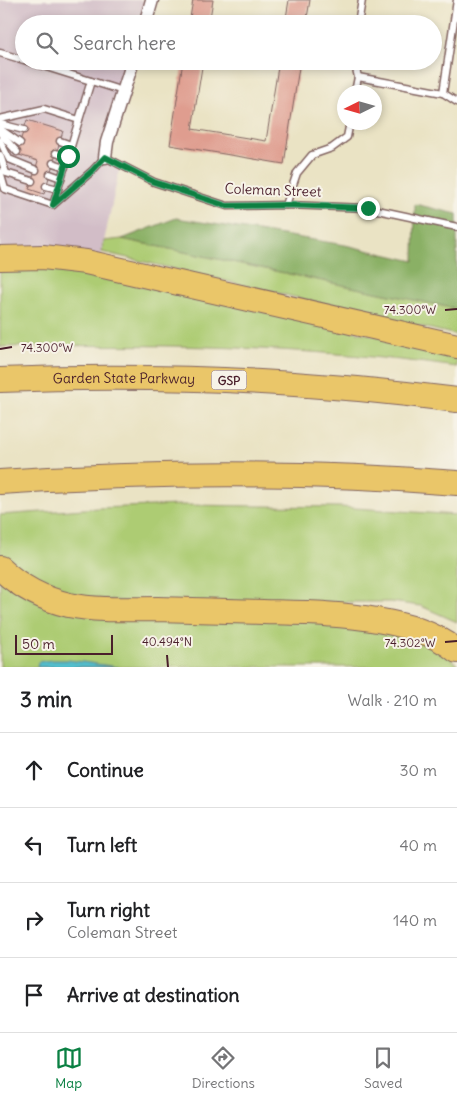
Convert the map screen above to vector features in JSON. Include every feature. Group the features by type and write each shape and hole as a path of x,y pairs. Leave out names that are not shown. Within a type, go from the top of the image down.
{"highway":[{"path":"4,258 56,258 86,262 457,346"},
{"name":"Garden State Parkway","path":"0,380 127,378 222,380 356,388 457,400"},
{"path":"0,482 139,475 234,474 373,477 457,483"},
{"path":"0,568 33,592 71,605 107,609 300,613 352,616 421,630 445,642 457,651"}],"street":[{"path":"148,15 152,0"},
{"path":"105,157 107,142 130,70"}],"lane":[{"path":"360,15 362,0"},
{"path":"443,93 457,0"},
{"path":"0,53 15,58"},
{"path":"55,70 123,91"},
{"path":"356,70 358,77 356,85"},
{"path":"358,77 443,93 457,102"},
{"path":"53,205 91,81"},
{"path":"0,119 44,109 79,120"},
{"path":"0,124 24,130"},
{"path":"0,129 20,143"},
{"path":"286,205 297,173 312,155 332,148 347,137 348,130"},
{"path":"0,133 17,152"},
{"path":"60,141 71,145"},
{"path":"0,142 9,159 36,170"},
{"path":"56,153 68,156"},
{"path":"0,155 6,173 32,181"},
{"path":"53,205 105,157"},
{"name":"Coleman Street","path":"105,157 154,182 227,206 286,205 368,208 457,227"},
{"path":"53,163 64,167"},
{"path":"0,172 5,189 53,205"},
{"path":"50,174 61,178"},
{"path":"46,186 58,189"}],"shaded area":[{"path":"0,0 152,0 148,15 15,15 15,70 130,70 105,157 120,166 99,265 0,258"}],"green space":[{"path":"415,204 457,214 457,309 122,239 176,218 345,245 414,261"},
{"path":"122,239 457,309 457,335 102,252 104,241"},
{"path":"0,266 47,266 457,353 457,367 343,354 286,350 115,345 0,347"},
{"path":"181,505 340,507 457,515 457,622 421,606 391,602 107,602 49,592 0,558 0,515 98,508"},
{"path":"0,577 17,590 320,621 407,635 443,651 457,664 457,667 0,667"}],"water":[{"path":"68,660 118,667 37,667 38,662"}],"building":[{"path":"193,0 213,0 210,15 190,15"},
{"path":"289,0 310,0 308,15 286,15"},
{"path":"182,70 202,70 192,129 266,141 278,70 299,70 284,164 170,145"},
{"path":"27,120 63,131 44,194 29,189 38,161 16,154"}],"route":[{"path":"68,156 53,205 105,157 154,182 227,206 286,205 368,208"}]}
